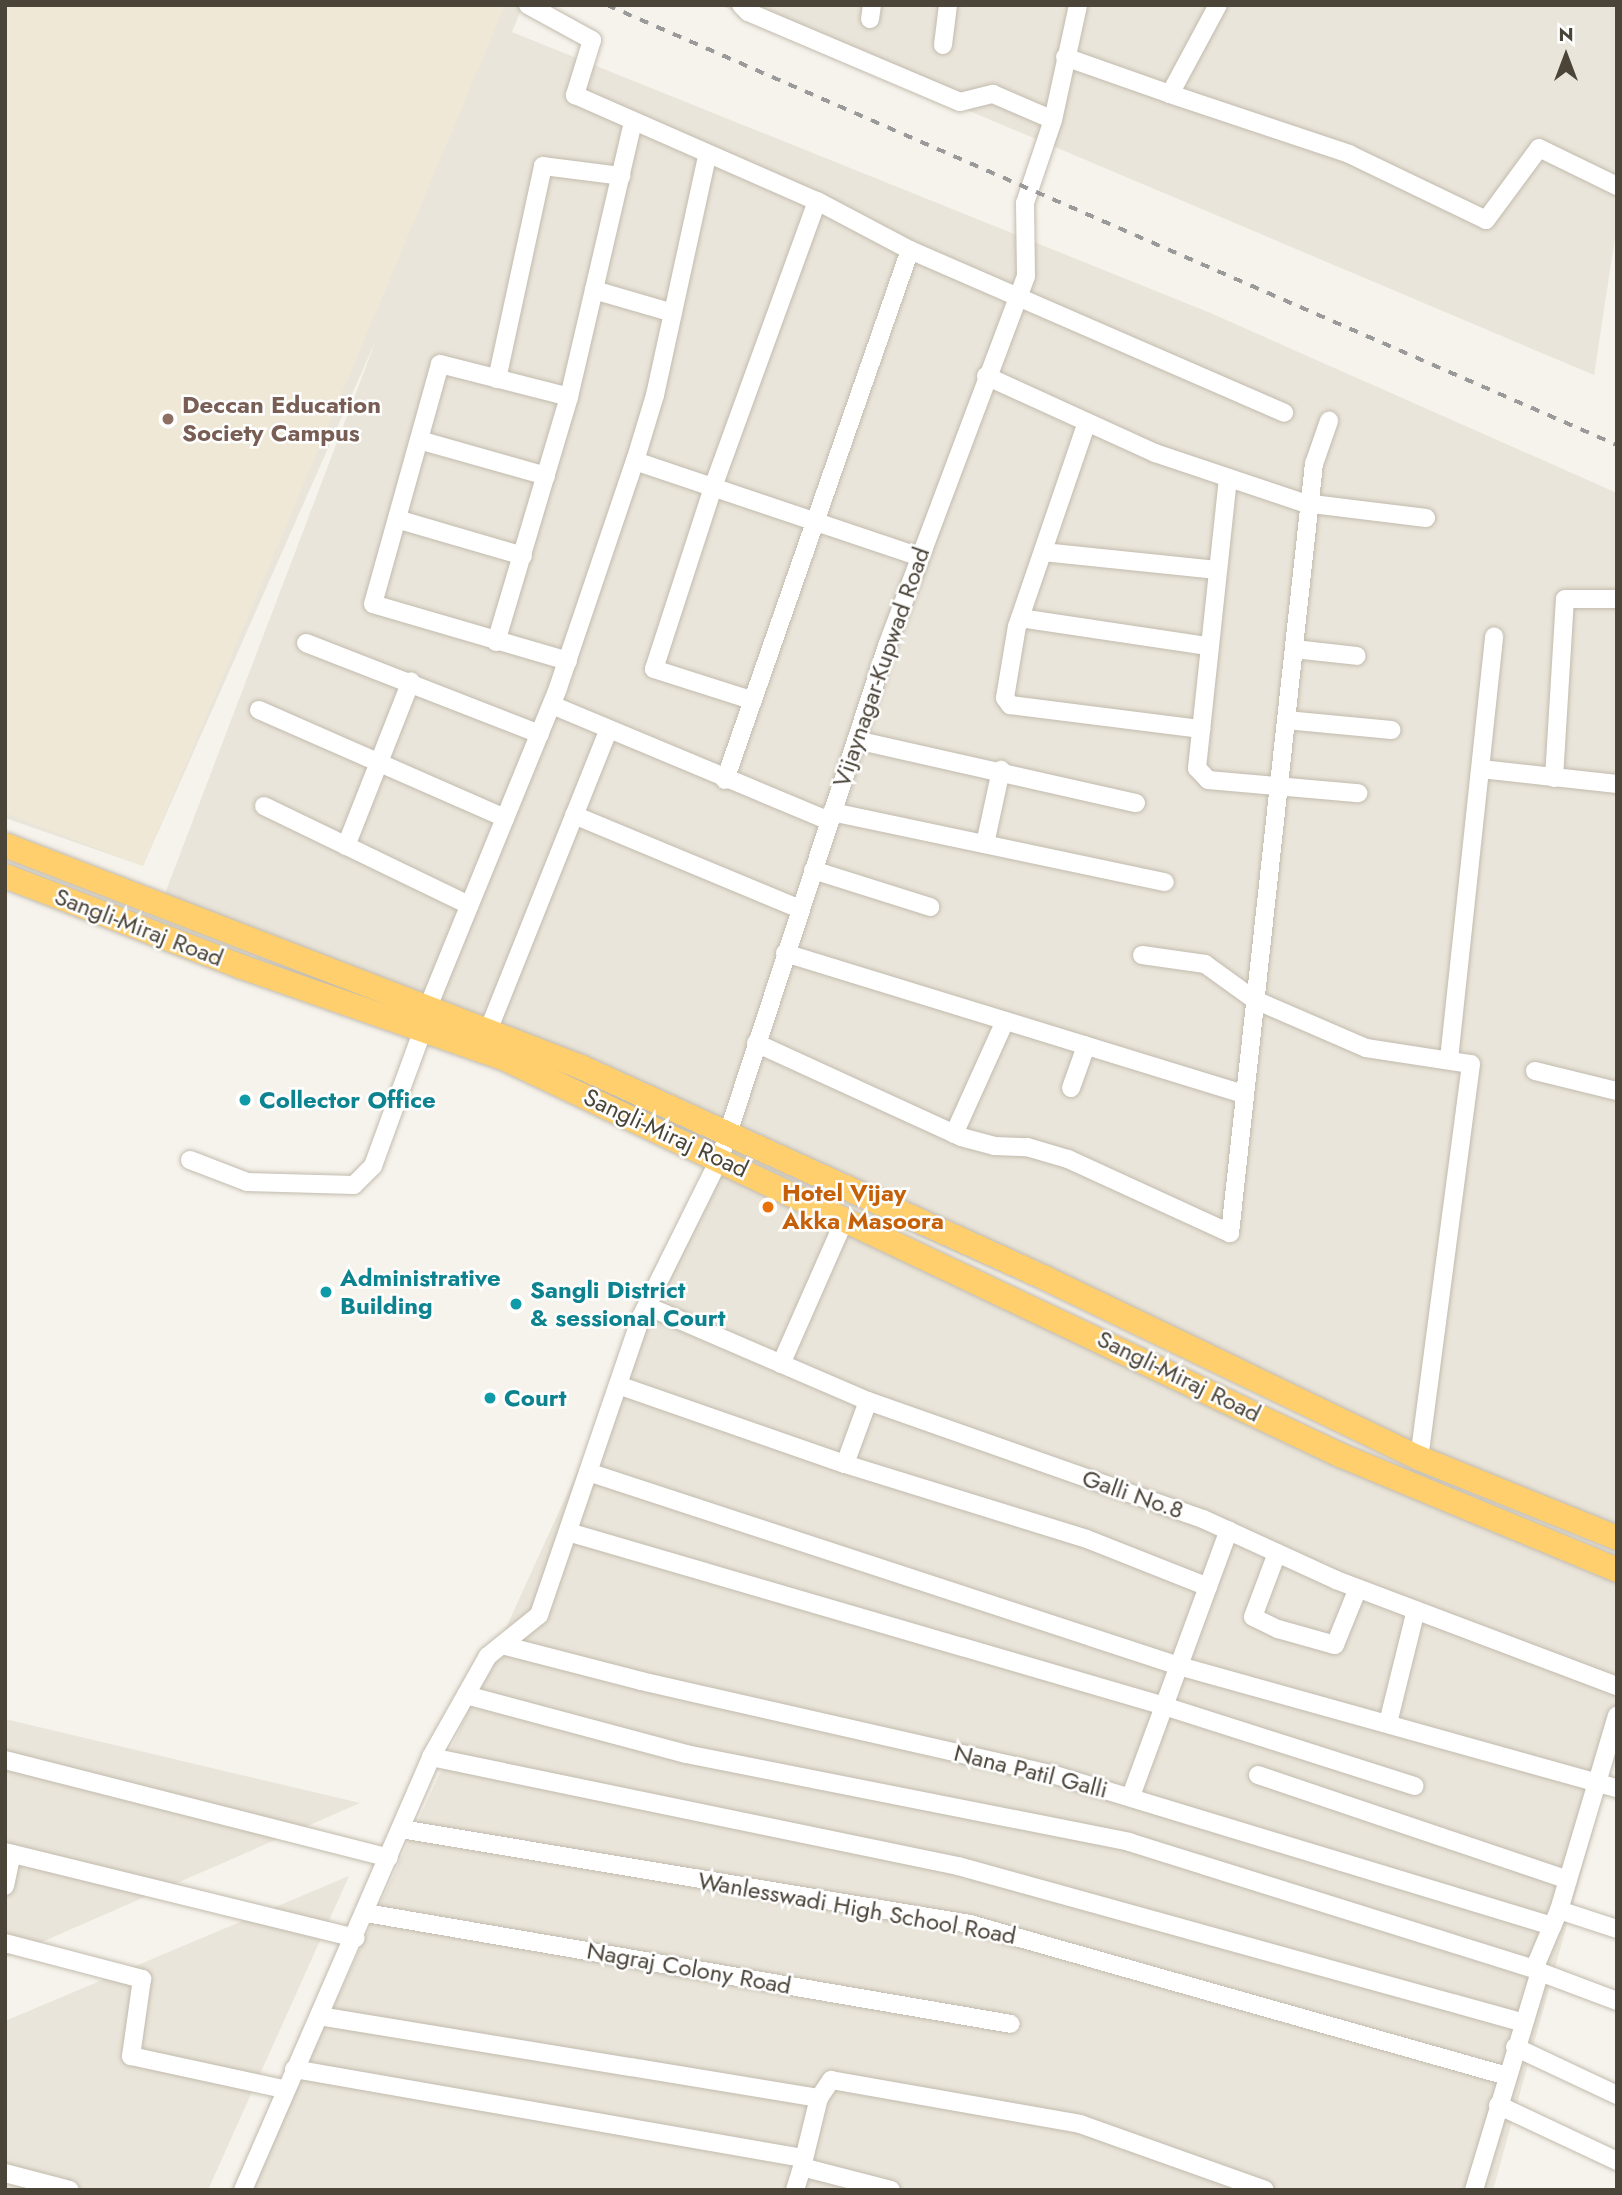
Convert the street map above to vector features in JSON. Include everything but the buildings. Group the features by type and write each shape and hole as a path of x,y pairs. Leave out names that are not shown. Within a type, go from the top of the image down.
{"highway":[{"name":"Sangli-Miraj Road","path":"5,845 425,1018 500,1057 720,1158 1340,1455 1617,1570"},
{"name":"Sangli-Miraj Road","path":"5,876 242,967 425,1018 488,1031 727,1134 1045,1278 1419,1458 1617,1538"}],"street":[{"path":"528,5 592,40 575,94 707,156 817,201 910,250 1284,413"},
{"path":"741,5 748,12 960,102 993,94 1053,120 1078,5"},
{"path":"943,45 948,5"},
{"path":"1170,94 1218,5"},
{"path":"1065,57 1349,154 1486,220 1539,148 1617,186"},
{"name":"Vijaynagar-Kupwad Road","path":"243,2190 284,2089 356,1938 431,1757 488,1656 539,1615 647,1306 720,1158 785,953 918,556 1015,295 1026,276 1025,203 1053,120"},
{"path":"496,642 569,397 633,122"},
{"path":"190,1160 247,1182 354,1185 373,1166 425,1018 552,705 635,461 673,313 707,156"},
{"path":"497,379 543,166 621,176"},
{"path":"751,699 654,669 713,487 817,201"},
{"path":"725,780 751,699 910,250"},
{"path":"594,290 673,313"},
{"path":"568,661 373,604 400,520 440,364 569,397"},
{"path":"986,376 1155,453 1228,478 1310,504 1426,518"},
{"path":"756,1043 954,1134 1068,1159 1230,1233 1310,504 1319,442 1329,421"},
{"path":"1087,422 1020,618 1005,687 1010,705 1201,729"},
{"path":"419,440 546,476"},
{"path":"635,461 918,556"},
{"path":"1228,478 1197,768 1208,780 1358,793"},
{"path":"400,520 523,556"},
{"path":"1043,552 1217,570"},
{"path":"1554,778 1565,599 1617,599"},
{"path":"1020,618 1208,646"},
{"path":"1449,1059 1494,636"},
{"path":"306,643 411,681 540,734"},
{"path":"1294,649 1357,656"},
{"path":"346,846 411,681"},
{"path":"552,705 725,780 831,816 985,844 1165,882"},
{"path":"259,710 505,818"},
{"path":"1286,720 1392,730"},
{"path":"488,1031 609,729"},
{"path":"856,740 1001,770 1136,803"},
{"path":"1481,769 1617,784"},
{"path":"985,844 1001,770"},
{"path":"264,806 469,905"},
{"path":"574,816 800,908"},
{"path":"813,870 930,907"},
{"path":"785,953 1244,1094"},
{"path":"1142,955 1205,964 1255,1000 1366,1048 1471,1064 1419,1458"},
{"path":"954,1134 1005,1021"},
{"path":"1071,1088 1086,1046"},
{"path":"1535,1071 1617,1091"},
{"path":"781,1364 845,1219"},
{"name":"Galli No.8","path":"647,1306 868,1401 1229,1530 1358,1588 1617,1686"},
{"path":"618,1385 845,1464 1087,1539 1208,1587"},
{"path":"845,1464 868,1401"},
{"path":"588,1472 1179,1666 1617,1788"},
{"path":"1131,1796 1229,1530"},
{"path":"568,1532 1164,1706 1415,1786"},
{"path":"1277,1553 1253,1617 1278,1629 1335,1645 1358,1588"},
{"path":"1388,1723 1416,1610"},
{"name":"Nana Patil Galli","path":"502,1645 681,1691 1052,1773 1556,1918 1617,1929"},
{"path":"466,1695 686,1754 1129,1842 1537,1971 1617,2001"},
{"path":"1480,2188 1498,2105 1521,2022 1568,1880 1617,1715"},
{"path":"431,1757 958,1866 1521,2022"},
{"path":"5,1760 389,1858"},
{"path":"1258,1775 1568,1880"},
{"name":"Wanlesswadi High School Road","path":"401,1829 970,1924 1507,2076"},
{"path":"5,1886 9,1853 356,1938"},
{"name":"Nagraj Colony Road","path":"366,1913 1011,2024"},
{"path":"5,1943 142,1979 131,2056 284,2089"},
{"path":"319,2016 819,2098"},
{"path":"1515,2047 1617,2095"},
{"path":"294,2069 803,2162 891,2190"},
{"path":"795,2190 819,2098 831,2080 1080,2124 1265,2190"},
{"path":"1498,2105 1617,2161"},
{"path":"5,2173 70,2190"}],"shaded area":[{"path":"5,5 523,5 512,32 1208,312 1617,493 1617,1537 1556,1515 161,904 376,340 143,866 5,818"},
{"name":"Deccan Education Society Campus","path":"5,5 505,5 143,866 5,813"},
{"path":"719,5 1617,5 1617,225 1594,375"},
{"path":"720,1158 1617,1567 1617,1745 1493,2190 250,2190"},
{"path":"5,1719 360,1803 5,1958"},
{"path":"349,1876 208,2190 5,2190 5,2021"}],"railway":[{"path":"607,5 1617,445"}],"place":[{"name":"Deccan Education Society Campus","path":"168,419"},
{"name":"Collector Office","path":"245,1100"},
{"name":"Hotel Vijay Akka Masoora","path":"768,1207"},
{"name":"Administrative Building","path":"326,1292"},
{"name":"Sangli District & sessional Court","path":"516,1304"},
{"name":"Court","path":"490,1398"}]}
